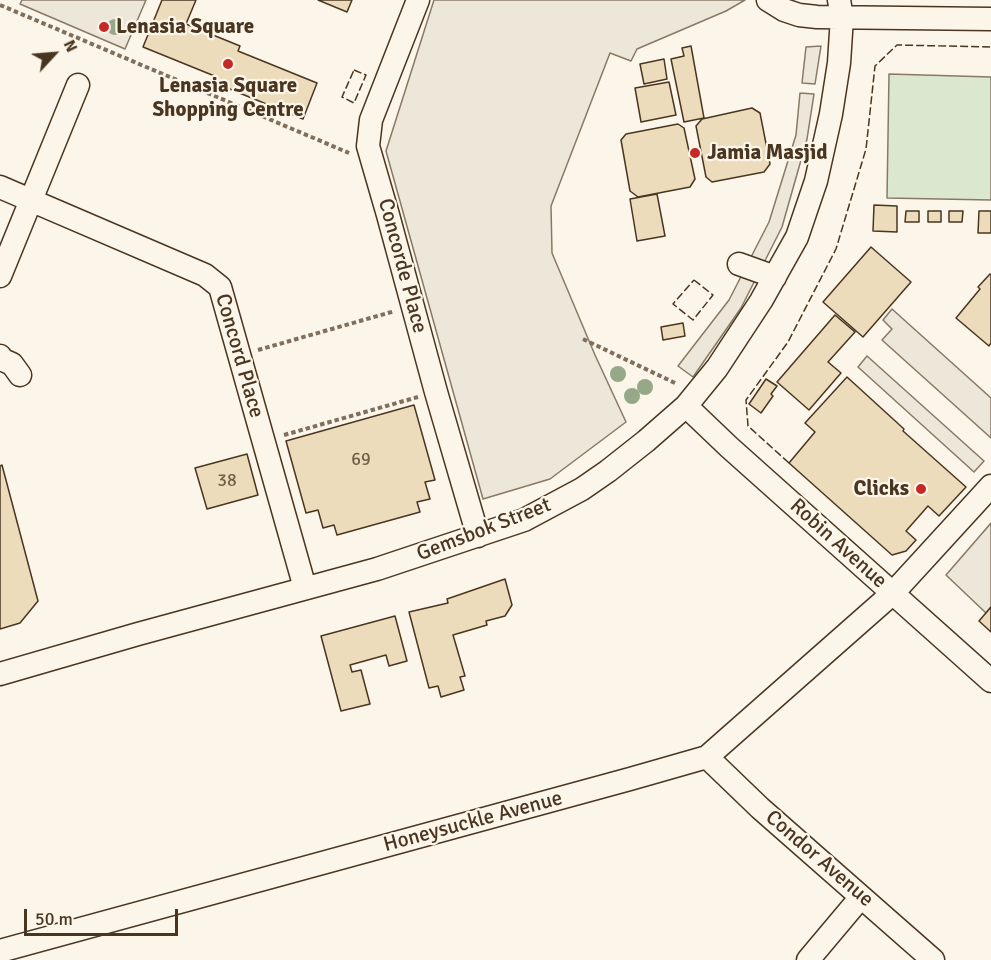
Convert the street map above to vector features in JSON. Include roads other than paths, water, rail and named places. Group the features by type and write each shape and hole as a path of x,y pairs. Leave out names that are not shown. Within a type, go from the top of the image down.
{"street":[{"name":"Concorde Place","path":"418,0 371,120 368,146 478,536"},
{"path":"768,0 784,10 799,15 841,9 991,19"},
{"name":"Gemsbok Street","path":"0,674 377,569 524,520 582,489 646,441 683,396 717,368 775,277 797,237 816,181 831,114 839,63 841,9"},
{"path":"0,276 78,85"},
{"name":"Concord Place","path":"0,187 205,275 220,287 305,588"},
{"path":"739,264 775,277"},
{"path":"0,356 12,364 20,375"},
{"name":"Robin Avenue","path":"683,396 729,447 991,681"},
{"name":"Honeysuckle Avenue","path":"13,952 707,756 893,593 991,486"},
{"name":"Condor Avenue","path":"707,756 760,808 933,960"},
{"path":"808,960 861,897"}],"place":[{"name":"Lenasia Square","path":"104,27"},
{"name":"Lenasia Square Shopping Centre","path":"228,64"},
{"name":"Jamia Masjid","path":"695,153"},
{"name":"Clicks","path":"921,489"}]}
